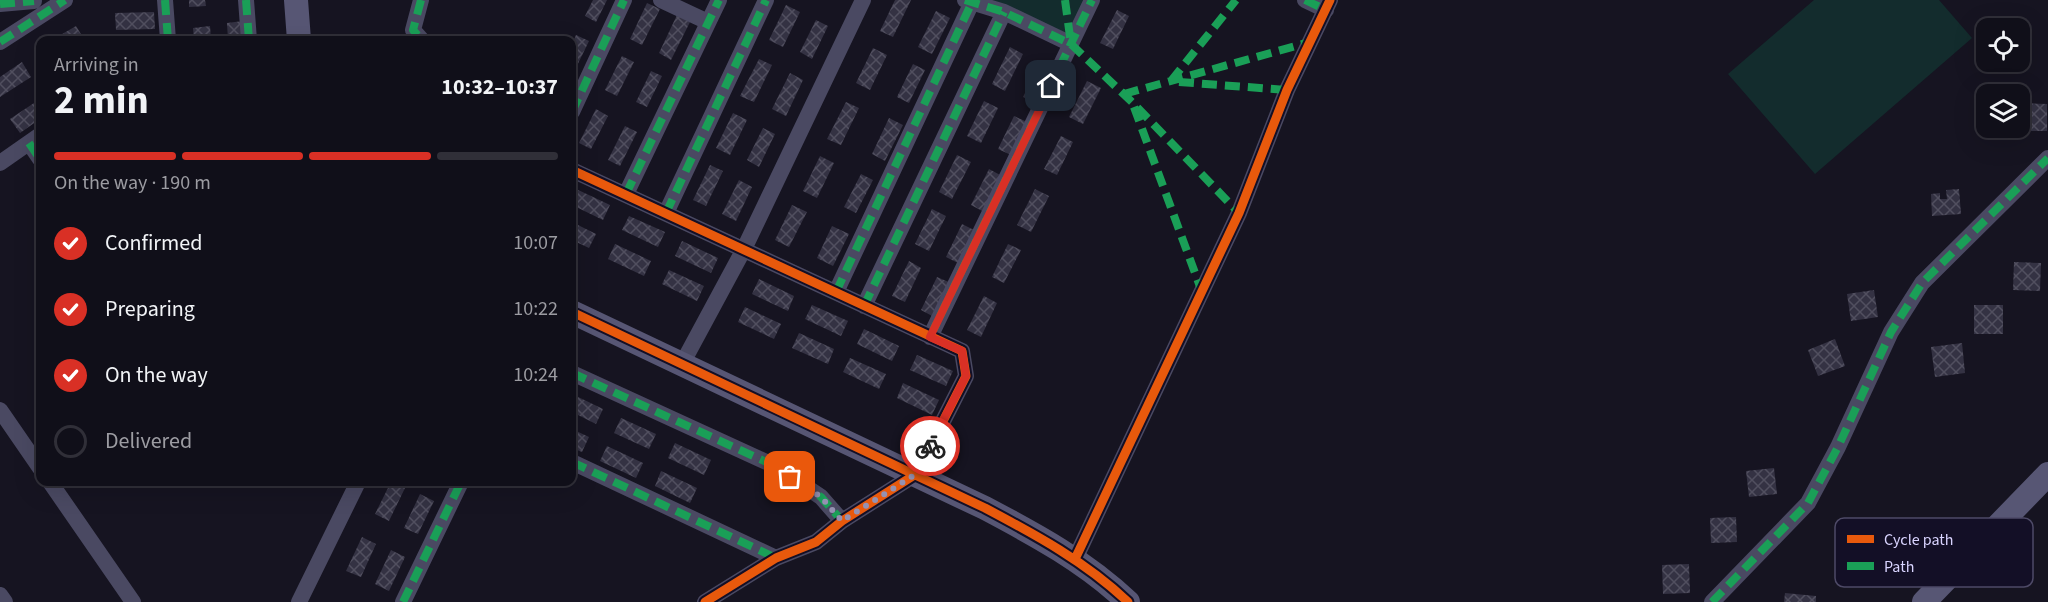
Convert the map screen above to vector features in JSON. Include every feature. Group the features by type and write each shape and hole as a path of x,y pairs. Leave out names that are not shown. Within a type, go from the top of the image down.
{"street":[{"path":"0,3 35,6 64,0"},
{"path":"165,0 168,36"},
{"path":"246,0 249,36"},
{"path":"296,0 299,36"},
{"path":"418,36 413,30 421,0"},
{"path":"576,103 624,0"},
{"path":"661,0 708,22"},
{"path":"626,194 719,0"},
{"path":"666,213 766,0"},
{"path":"682,364 744,249 863,0"},
{"path":"930,337 1092,0"},
{"path":"1075,560 1234,223 1287,90 1328,5 1305,0"},
{"path":"836,292 970,1 1004,12 1071,44"},
{"path":"0,42 35,6"},
{"path":"864,306 1004,12"},
{"path":"0,163 35,139"},
{"path":"1712,602 1808,503 1838,447 1891,332 1922,283 2048,158"},
{"path":"576,172 962,351 966,376 916,474 842,521 816,542 776,558 705,602"},
{"path":"576,314 916,474 1052,544 1128,602"},
{"path":"576,375 775,466 821,497 842,521"},
{"path":"0,410 36,462"},
{"path":"576,464 776,558"},
{"path":"2005,518 2048,474"},
{"path":"53,486 133,602"},
{"path":"299,602 356,486"},
{"path":"403,602 459,486"},
{"path":"1924,602 1939,587"},
{"path":"0,595 5,602"}],"green space":[{"path":"973,0 1091,0 1071,44"},
{"path":"1814,0 1939,0 1972,38 1815,174 1728,74"}],"building":[{"path":"189,0 205,0 206,6 189,7"},
{"path":"593,0 607,0 596,22 585,16"},
{"path":"895,0 911,0 893,37 880,31"},
{"path":"647,3 660,9 642,45 630,39"},
{"path":"786,5 800,12 783,47 769,40"},
{"path":"1117,10 1129,16 1113,49 1100,43"},
{"path":"936,11 950,18 932,54 918,47"},
{"path":"154,12 155,29 116,30 115,13"},
{"path":"677,15 690,22 671,60 659,53"},
{"path":"816,20 828,26 812,59 800,52"},
{"path":"243,21 245,36 228,36 227,23"},
{"path":"76,26 82,36 59,36"},
{"path":"210,26 211,36 194,36 193,28"},
{"path":"576,35 589,41 576,68 576,36"},
{"path":"1010,47 1023,54 1005,91 992,84"},
{"path":"873,48 887,55 870,90 856,83"},
{"path":"622,56 634,62 617,96 605,90"},
{"path":"759,59 772,65 754,102 740,96"},
{"path":"1041,61 1055,68 1037,104 1023,97"},
{"path":"22,62 31,77 0,97 0,77"},
{"path":"913,64 925,70 909,103 897,97"},
{"path":"651,71 662,76 647,107 636,102"},
{"path":"790,73 803,80 786,116 772,109"},
{"path":"1087,81 1101,88 1083,124 1069,117"},
{"path":"984,101 998,108 981,143 967,136"},
{"path":"36,102 36,122 20,133 10,119"},
{"path":"846,102 859,108 841,145 827,139"},
{"path":"2030,103 2047,104 2047,131 2030,131"},
{"path":"596,109 608,116 591,149 579,143"},
{"path":"733,113 747,120 730,155 716,148"},
{"path":"1014,116 1027,122 1011,155 998,149"},
{"path":"889,118 903,125 885,161 872,154"},
{"path":"625,126 637,132 620,166 608,160"},
{"path":"763,128 775,134 759,167 747,160"},
{"path":"1061,136 1073,142 1057,175 1044,169"},
{"path":"957,155 971,162 952,199 939,192"},
{"path":"820,156 834,163 817,198 803,191"},
{"path":"710,165 723,171 706,206 693,200"},
{"path":"989,169 1002,176 984,212 971,205"},
{"path":"861,174 873,180 856,213 844,207"},
{"path":"739,180 752,187 736,221 722,214"},
{"path":"576,189 610,205 603,220 576,207"},
{"path":"1035,189 1049,196 1031,232 1017,225"},
{"path":"1959,189 1961,214 1932,216 1931,194 1940,193 1940,199 1947,199 1946,190"},
{"path":"792,205 807,212 789,247 775,240"},
{"path":"932,209 946,216 929,251 915,244"},
{"path":"629,216 665,232 658,247 622,230"},
{"path":"576,224 596,234 589,248 576,242"},
{"path":"962,224 974,230 958,263 946,257"},
{"path":"832,226 849,234 833,266 817,258"},
{"path":"682,241 718,258 711,273 675,256"},
{"path":"615,244 651,261 644,276 608,259"},
{"path":"1008,244 1021,250 1004,283 992,277"},
{"path":"909,261 921,268 905,302 892,296"},
{"path":"2014,262 2041,263 2040,291 2013,290"},
{"path":"669,270 704,286 697,301 662,284"},
{"path":"937,277 951,283 934,317 921,310"},
{"path":"759,279 794,296 788,311 752,294"},
{"path":"1874,290 1878,317 1851,321 1847,294"},
{"path":"984,296 997,303 981,337 967,330"},
{"path":"812,305 848,321 841,336 805,319"},
{"path":"1974,305 2003,305 2003,334 1974,334"},
{"path":"745,307 781,324 774,339 738,322"},
{"path":"864,329 899,346 892,361 857,344"},
{"path":"799,333 834,349 828,364 792,348"},
{"path":"1835,339 1845,366 1818,376 1808,350"},
{"path":"1962,343 1965,373 1935,377 1931,347"},
{"path":"917,355 953,371 946,386 910,370"},
{"path":"850,358 886,374 879,389 843,372"},
{"path":"903,383 939,400 932,415 897,398"},
{"path":"576,396 603,409 596,424 576,414"},
{"path":"621,418 656,434 649,449 614,433"},
{"path":"576,431 589,437 582,452 576,450"},
{"path":"675,443 711,460 704,475 668,458"},
{"path":"607,446 643,463 636,478 600,461"},
{"path":"1774,468 1777,494 1749,497 1746,471"},
{"path":"661,471 697,488 690,503 655,486"},
{"path":"389,486 405,488 389,521 375,514"},
{"path":"420,494 434,501 418,534 404,528"},
{"path":"1736,517 1737,542 1711,543 1710,518"},
{"path":"362,537 376,544 361,577 346,571"},
{"path":"391,550 405,557 389,591 375,584"},
{"path":"1689,564 1690,593 1663,594 1662,565"},
{"path":"1785,593 1816,596 1816,602 1784,602"}],"marked path":[{"path":"0,42 65,0"},
{"path":"165,0 168,36"},
{"path":"246,0 249,36"},
{"path":"418,36 413,30 421,0"},
{"path":"576,103 624,0"},
{"path":"626,194 719,0"},
{"path":"666,213 766,0"},
{"path":"965,0 1004,12 1071,44 1132,102 1239,213"},
{"path":"836,292 973,0"},
{"path":"1065,0 1071,44"},
{"path":"930,337 1092,0"},
{"path":"1171,81 1236,0"},
{"path":"1305,0 1326,10"},
{"path":"0,4 34,1"},
{"path":"864,306 1004,12"},
{"path":"1124,94 1310,42"},
{"path":"1179,82 1287,90"},
{"path":"1134,107 1202,292"},
{"path":"29,143 36,153"},
{"path":"1712,602 1808,503 1838,447 1891,332 1922,283 2048,158"},
{"path":"576,375 775,466 821,497 842,521"},
{"path":"576,464 776,558"},
{"path":"403,602 459,486"}],"cycle path":[{"path":"1075,559 1239,213 1287,90 1330,0"},
{"path":"576,172 962,351 966,376 916,474 842,521 816,542 776,558 705,602"},
{"path":"576,314 985,508 1042,539 1078,562 1128,602"}],"way so far":[{"path":"790,477 821,497 842,521 885,496 916,474 930,446"}],"route":[{"path":"930,446 966,376 962,351 930,337 1051,86"}]}
